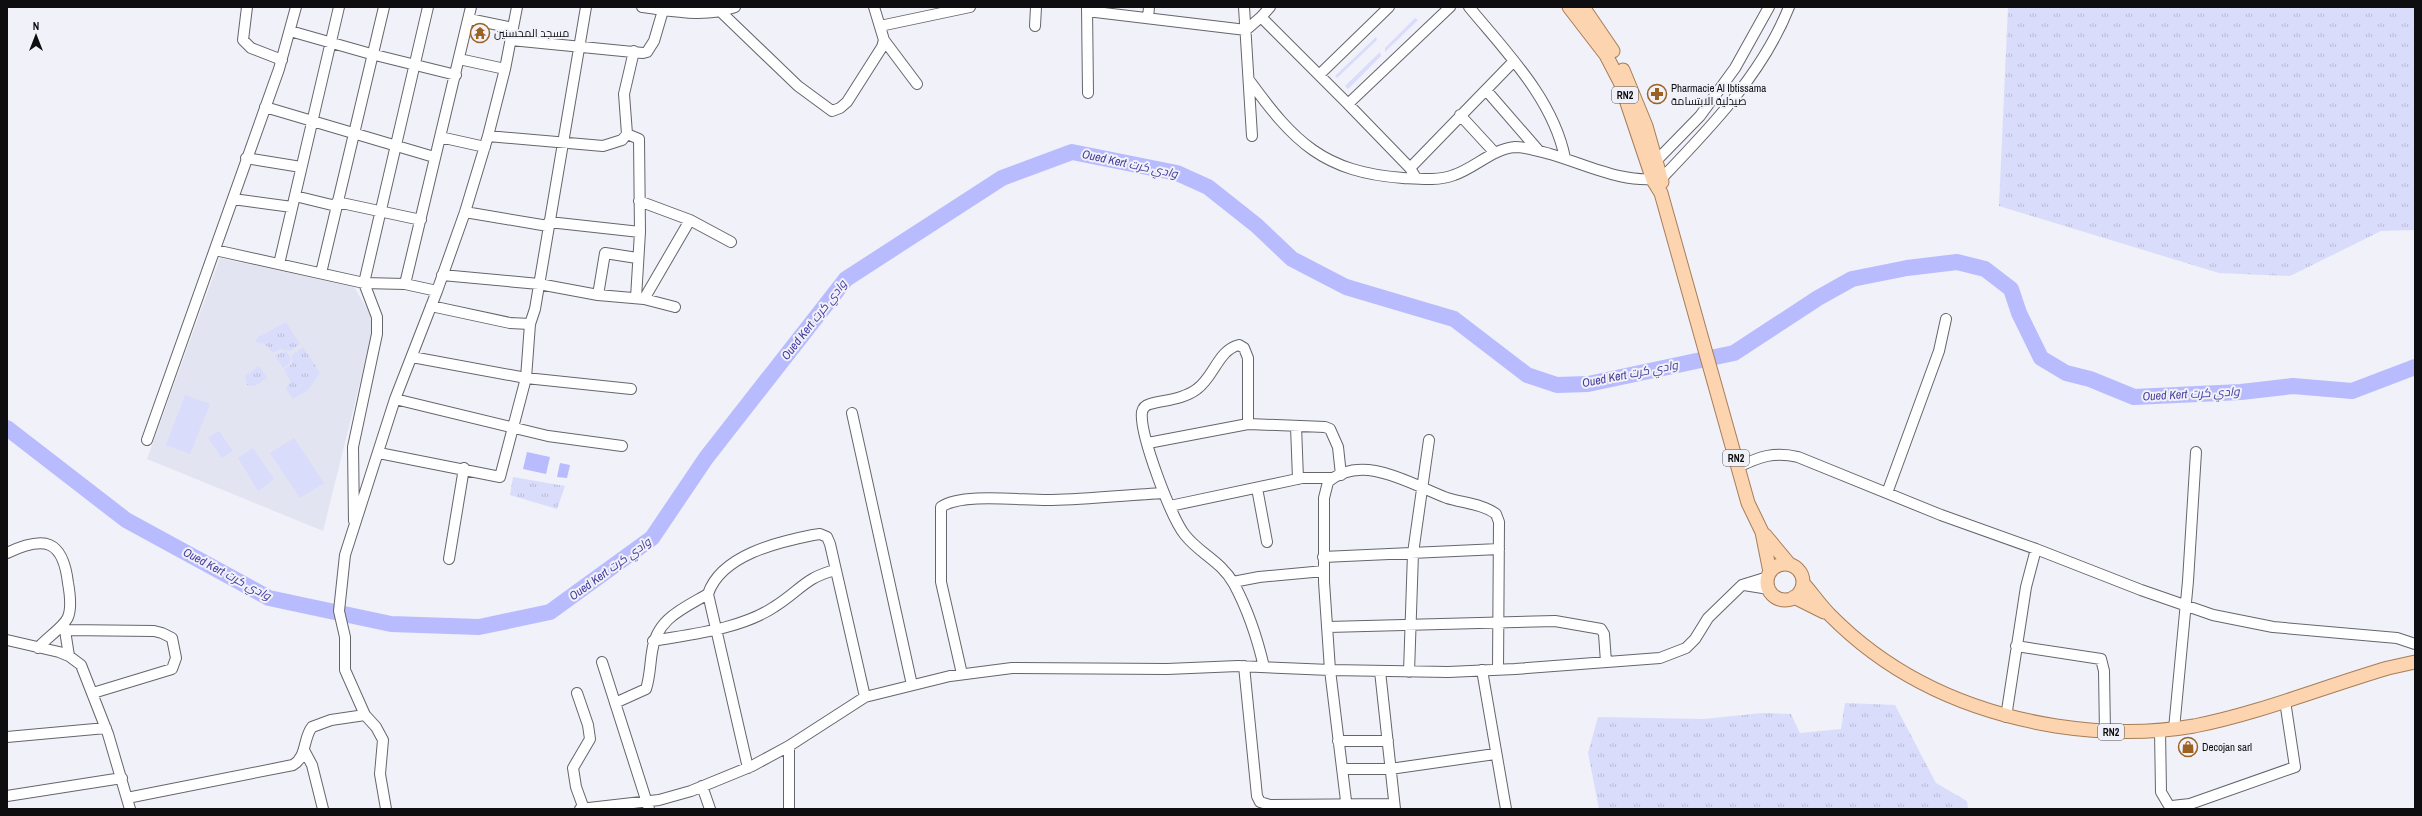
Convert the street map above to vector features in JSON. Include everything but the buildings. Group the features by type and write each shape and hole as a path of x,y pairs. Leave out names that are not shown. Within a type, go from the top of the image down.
{"main road":[{"name":"RN2","path":"1569,7 1606,55 1620,82 1658,179"},
{"name":"RN2","path":"1583,7 1611,47 1630,84 1657,160 1658,179 1661,193 1748,503 1762,532 1790,565 1800,572 1803,583 1829,614 1868,649 1905,674 1941,694 2006,717 2029,722 2105,733 2174,729 2217,721 2285,701 2344,681 2415,662"},
{"name":"RN2","path":"1762,532 1769,579 1776,597 1782,599 1794,597 1829,614"},
{"path":"1769,579 1779,565 1790,565"},
{"path":"1794,597 1798,594 1803,583"}],"street":[{"path":"247,7 243,40 251,48 282,60"},
{"path":"147,440 216,250 246,158 282,60 296,7"},
{"path":"279,264 339,7"},
{"path":"321,273 371,54 384,7"},
{"path":"354,530 353,447 377,329 377,316 364,283 428,7"},
{"path":"405,284 434,157 456,75 471,7"},
{"path":"386,809 380,774 383,740 376,727 365,715 345,670 345,637 338,611 345,555 379,453 395,399 437,291 465,212 485,147 505,69 517,7"},
{"path":"379,453 464,468 500,477 526,378 530,324 535,309 586,7"},
{"path":"642,7 664,8 693,14 721,12 735,7"},
{"path":"874,7 884,40 917,84"},
{"path":"880,26 970,7"},
{"path":"1035,26 1036,7"},
{"path":"1148,18 1149,7"},
{"path":"1244,7 1252,136"},
{"path":"1088,93 1087,9 1246,30 1270,7"},
{"path":"1319,75 1389,7"},
{"path":"1348,104 1450,7"},
{"path":"1469,7 1543,100 1560,136 1565,158"},
{"path":"1657,160 1700,116 1735,68 1769,7"},
{"path":"1249,80 1287,130 1310,150 1329,160 1363,172 1416,178 1442,178 1454,175 1495,153 1515,147 1539,151 1619,175 1658,179 1716,122 1777,36 1789,7"},
{"path":"511,40 643,53 651,47 664,8"},
{"path":"721,12 798,86 832,111 840,108 846,102 876,60 884,40"},
{"path":"1261,17 1410,168 1416,178"},
{"path":"469,19 513,28"},
{"path":"290,31 330,41 371,54 415,63 456,75"},
{"path":"488,136 611,145 622,140 627,134 624,94 634,51"},
{"path":"459,59 505,69"},
{"path":"1410,168 1513,62"},
{"path":"1486,90 1539,151"},
{"path":"265,107 311,122 397,144 434,157"},
{"path":"1460,115 1495,153"},
{"path":"627,134 639,139 640,232 637,258 640,298"},
{"path":"440,137 485,147"},
{"path":"246,158 301,167"},
{"path":"295,196 380,211 420,220"},
{"path":"233,199 292,207"},
{"path":"639,200 690,220 731,242"},
{"path":"465,212 549,224 640,232"},
{"path":"640,298 690,220"},
{"path":"216,250 364,283 405,284 437,291"},
{"path":"598,295 605,253 637,258"},
{"path":"442,275 539,284 598,295 640,298 675,307"},
{"path":"431,306 510,323 530,324"},
{"path":"1887,493 1939,352 1946,319"},
{"path":"1248,424 1248,358 1244,348 1239,345 1224,354 1214,371 1197,390 1186,395 1145,405 1142,411 1142,418 1148,444 1164,493 1170,506 1184,534 1192,543 1216,561 1233,582 1246,607 1258,642 1264,667"},
{"path":"412,356 526,378 631,389"},
{"path":"395,399 548,436 622,446"},
{"path":"852,413 912,685"},
{"path":"1148,444 1248,424 1330,429 1338,448 1337,476 1325,489 1323,557 1330,670 1347,807"},
{"path":"1296,426 1298,479"},
{"path":"1409,672 1413,553 1429,440"},
{"path":"2174,729 2185,606 2196,452"},
{"path":"1738,467 1766,455 1788,454 2185,606 2213,615 2273,627 2397,638 2415,643"},
{"path":"449,559 464,468"},
{"path":"1170,506 1312,476 1337,476 1363,470 1383,471 1496,514 1499,522 1498,670"},
{"path":"1257,488 1267,542"},
{"path":"962,674 941,582 941,507 955,501 976,499 1052,500 1164,493"},
{"path":"615,703 646,689 649,681 653,641 665,621 708,594 717,579 750,552 820,534 827,537 865,697"},
{"path":"7,553 30,543 37,543 59,551 65,566 69,592 69,613 65,627 68,656"},
{"path":"2006,717 2026,587 2036,548"},
{"path":"1323,557 1499,549"},
{"path":"653,641 716,629 774,608 804,582 825,572 836,570"},
{"path":"1233,582 1259,577 1324,571"},
{"path":"580,809 648,805 702,786 748,768 789,746 865,697 962,674 1012,668 1167,669 1244,666 1409,672 1498,670 1660,658 1679,652 1694,639 1708,618 1742,585 1769,579"},
{"path":"708,594 748,768"},
{"path":"1328,627 1555,621 1581,627 1597,627 1604,634 1606,662"},
{"path":"38,648 65,627 154,631 172,638 176,658 172,669 93,693"},
{"path":"7,640 68,656 81,665 106,728 130,809"},
{"path":"2016,646 2100,659 2104,671 2105,733"},
{"path":"602,662 648,805"},
{"path":"1244,666 1257,796 1260,805 1394,807 1380,671"},
{"path":"1482,670 1495,754 1506,809"},
{"path":"577,693 587,721 590,739 573,768 576,787 584,809"},
{"path":"2160,730 2161,792 2164,798 2172,806 2190,804 2295,767 2285,701"},
{"path":"127,798 293,765 299,761 304,750 306,737 312,727 331,720 365,715"},
{"path":"7,737 106,728"},
{"path":"1338,741 1388,741"},
{"path":"789,746 789,809"},
{"path":"304,750 312,765 323,809"},
{"path":"1342,770 1390,769 1495,754"},
{"path":"7,796 122,778"},
{"path":"702,786 710,809"}],"shaded area":[{"path":"220,258 354,287 373,319 371,338 323,531 147,459"}],"green space":[{"path":"2008,7 2415,7 2415,230 2381,231 2290,276 2219,273 1999,206"},
{"path":"1415,18 1418,20 1385,52 1385,48"},
{"path":"1376,37 1377,40 1337,78 1335,76"},
{"path":"1380,52 1381,56 1348,89 1345,86"},
{"path":"286,322 300,344 290,351 280,349 273,353 265,344 257,343 255,339"},
{"path":"303,347 320,373 308,390 293,399 286,389 290,381 284,369 292,364 292,355"},
{"path":"284,351 288,353 291,358 289,364 283,368 275,356"},
{"path":"259,366 267,378 255,386 247,385 245,376"},
{"path":"185,395 210,404 190,454 166,445"},
{"path":"219,431 233,451 222,458 208,438"},
{"path":"294,438 324,483 300,498 270,453"},
{"path":"253,448 274,479 258,491 238,458"},
{"path":"513,477 565,486 557,509 510,495"},
{"path":"1845,703 1895,705 1936,783 1967,801 1968,809 1599,809 1588,753 1598,717 1703,719 1763,713 1791,714 1800,733 1841,729"}],"water":[{"path":"527,452 550,457 546,474 523,469"},
{"path":"560,463 570,465 567,478 557,477"}],"waterway":[{"name":"Oued Kert وادي كرت","path":"7,428 126,520 269,598 391,624 479,627 550,612 652,538 706,458 846,279 1002,178 1072,152 1177,173 1208,187 1256,225 1292,259 1346,287 1454,319 1527,375 1557,385 1588,384 1734,353 1818,298 1852,279 1907,268 1957,262 1985,269 2011,289 2019,313 2041,358 2066,373 2090,379 2134,397 2241,392 2293,386 2352,391 2415,367"}],"place":[{"name":"مسجد المحسنين","path":"480,33"},
{"name":"Pharmacie Al Ibtissama صيدلية الابتسامة","path":"1657,94"},
{"name":"Decojan sarl","path":"2188,747"}]}
